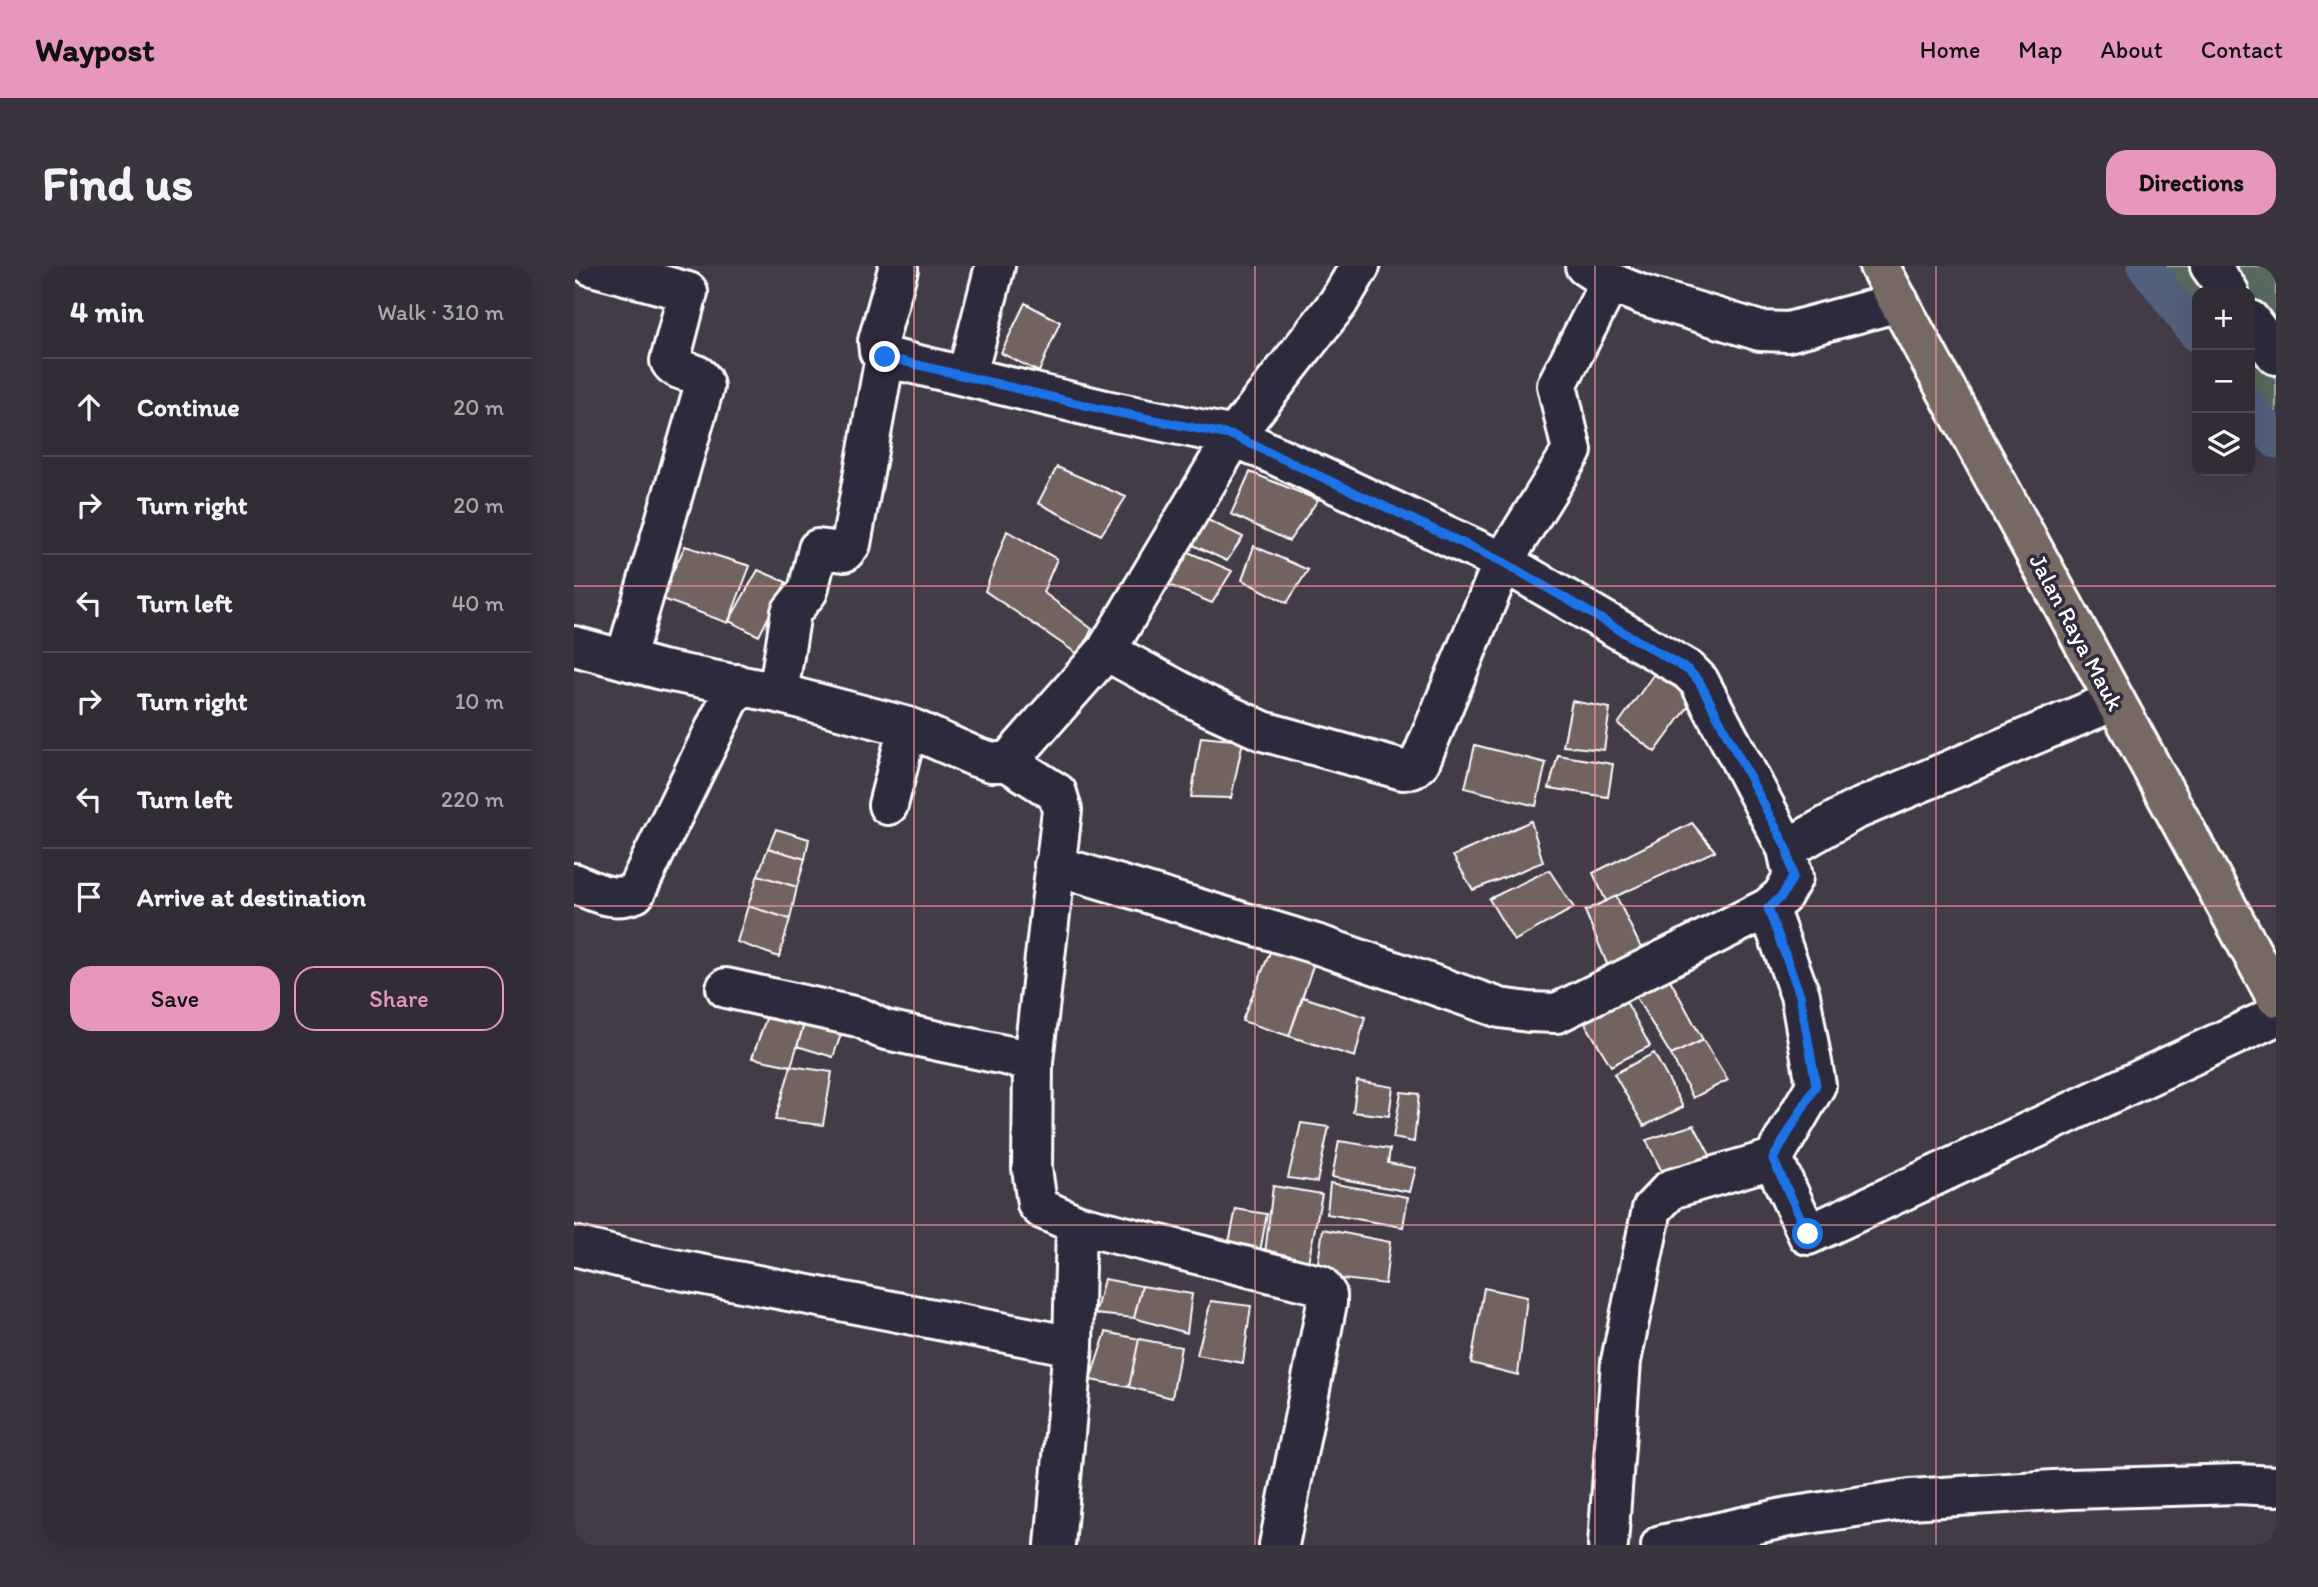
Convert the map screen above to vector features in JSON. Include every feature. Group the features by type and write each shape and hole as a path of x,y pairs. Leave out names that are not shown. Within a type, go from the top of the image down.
{"main road":[{"name":"Jalan Raya Mauk","path":"1879,266 2276,997"}],"street":[{"path":"592,266 695,279 670,361 675,368 698,375 703,380 704,387 625,660"},
{"path":"967,376 995,266"},
{"path":"1008,762 1106,651 1234,436 1338,303 1360,266"},
{"path":"2210,266 2225,287"},
{"path":"898,269 878,341 879,351 885,357 1105,410 1234,436 1503,562 1688,670 1699,681 1787,849 1793,877 1782,896 1768,908 1556,1013 1500,1007 1319,945 1054,865"},
{"path":"1106,651 1202,703 1263,731 1403,770 1412,769 1420,762 1503,562 1572,451 1557,385 1597,274 1642,295 1760,331 1788,332 1899,302"},
{"path":"2255,327 2276,355"},
{"path":"778,693 791,612 808,591 818,549 844,552 851,544 885,357"},
{"path":"574,646 625,660 778,693 908,727 976,757 992,762 1008,762 1057,793 1062,810 1033,1061 1032,1168 1035,1196 1042,1209 1076,1224 1325,1289 1327,1303 1279,1545"},
{"path":"574,883 609,897 622,898 635,893 737,684"},
{"path":"1787,849 1853,811 2114,701"},
{"path":"888,805 908,727"},
{"path":"1608,1545 1621,1361 1652,1209 1671,1189 1773,1159 1816,1085 1800,995 1768,908"},
{"path":"726,988 858,1017 886,1030 1033,1061"},
{"path":"1773,1159 1808,1234 2276,1016"},
{"path":"1055,1545 1073,1346 1076,1224"},
{"path":"574,1246 638,1262 1073,1346"},
{"path":"1661,1545 1788,1517 1910,1499 2070,1489 2238,1484 2276,1486"}],"green space":[{"path":"2155,266 2276,266 2276,428 2255,399 2255,287 2192,287 2192,315"}],"building":[{"path":"1025,303 1060,322 1039,372 1001,353"},
{"path":"1057,467 1126,497 1101,535 1038,503"},
{"path":"1250,472 1318,500 1289,541 1231,514"},
{"path":"1191,512 1243,537 1227,561 1180,539"},
{"path":"1007,531 1057,559 1043,592 1092,629 1079,655 985,591"},
{"path":"685,546 750,566 728,623 660,598"},
{"path":"1254,546 1308,570 1287,603 1242,580"},
{"path":"1179,548 1232,571 1212,603 1166,584"},
{"path":"758,570 786,582 759,636 729,621"},
{"path":"1654,674 1694,699 1655,752 1618,724"},
{"path":"1572,701 1610,708 1604,750 1563,746"},
{"path":"1201,737 1243,741 1231,798 1191,797"},
{"path":"1475,745 1546,763 1536,806 1465,788"},
{"path":"1558,755 1613,764 1608,797 1549,788"},
{"path":"1531,821 1543,862 1473,890 1453,856"},
{"path":"1692,823 1715,851 1606,901 1593,873"},
{"path":"776,829 809,839 805,859 768,848"},
{"path":"768,848 805,859 797,887 758,875"},
{"path":"1549,870 1574,908 1514,941 1489,899"},
{"path":"758,875 797,887 790,919 748,906"},
{"path":"1616,896 1647,960 1612,976 1585,911"},
{"path":"748,906 790,919 779,957 737,942"},
{"path":"1272,947 1315,960 1289,1036 1242,1021"},
{"path":"1668,976 1703,1040 1671,1055 1634,994"},
{"path":"1621,992 1650,1046 1611,1066 1577,1010"},
{"path":"1303,997 1365,1017 1355,1057 1289,1036"},
{"path":"769,1010 806,1018 791,1066 752,1058"},
{"path":"806,1018 844,1026 833,1057 797,1046"},
{"path":"1703,1040 1728,1080 1693,1098 1671,1055"},
{"path":"1654,1053 1683,1107 1644,1126 1614,1074"},
{"path":"791,1066 832,1072 823,1125 775,1120"},
{"path":"1357,1081 1393,1087 1389,1116 1353,1112"},
{"path":"1401,1092 1419,1094 1414,1142 1393,1138"},
{"path":"1301,1123 1329,1127 1317,1182 1288,1178"},
{"path":"1694,1125 1711,1157 1666,1180 1646,1140"},
{"path":"1339,1141 1390,1149 1388,1163 1416,1168 1410,1192 1332,1177"},
{"path":"1330,1183 1408,1197 1403,1227 1327,1214"},
{"path":"1273,1186 1322,1194 1308,1262 1264,1262"},
{"path":"1236,1209 1267,1214 1259,1257 1227,1252"},
{"path":"1323,1229 1390,1242 1385,1284 1316,1276"},
{"path":"1104,1279 1142,1286 1134,1318 1095,1314"},
{"path":"1142,1286 1192,1294 1187,1333 1134,1318"},
{"path":"1484,1288 1527,1297 1518,1375 1471,1363"},
{"path":"1211,1301 1251,1306 1243,1363 1197,1355"},
{"path":"1106,1332 1139,1339 1129,1387 1090,1380"},
{"path":"1139,1339 1181,1347 1172,1398 1129,1387"}],"waterway":[{"path":"2145,266 2192,328"},
{"path":"2255,413 2276,441"}],"route":[{"path":"885,357 1105,410 1234,436 1503,562 1688,670 1699,681 1787,849 1793,877 1782,896 1768,908 1800,995 1816,1085 1773,1159 1808,1234"}]}
